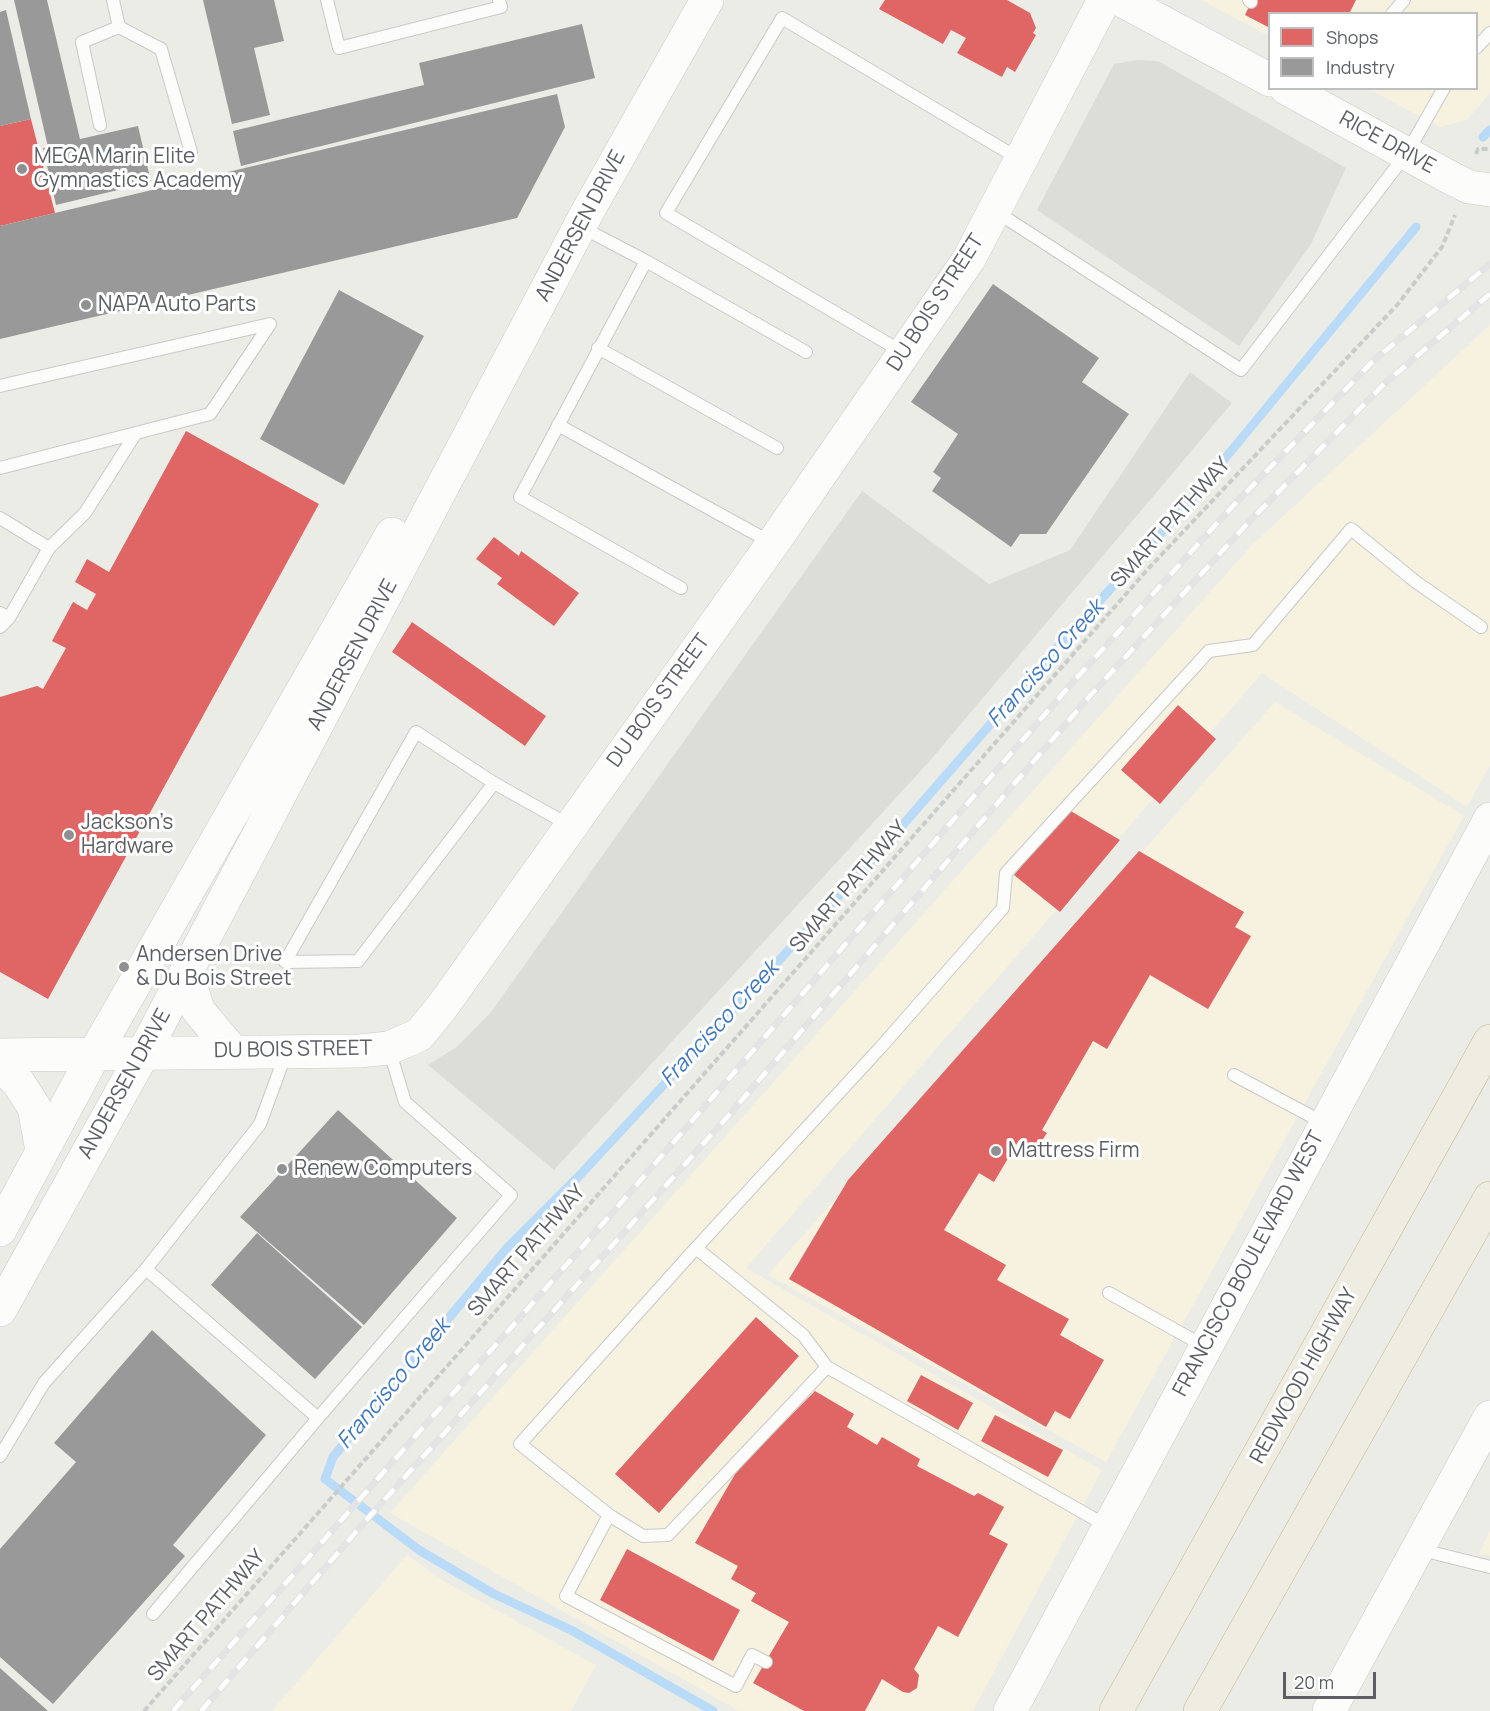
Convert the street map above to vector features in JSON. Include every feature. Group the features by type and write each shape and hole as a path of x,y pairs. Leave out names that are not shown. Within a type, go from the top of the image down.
{"highway":[{"name":"REDWOOD HIGHWAY","path":"1116,1711 1490,1041"},
{"path":"1200,1711 1490,1198"}],"street":[{"name":"ANDERSEN DRIVE","path":"0,1230 95,1053 278,728 374,568 682,0"},
{"name":"ANDERSEN DRIVE","path":"0,1310 144,1052 580,227 707,0"},
{"name":"DU BOIS STREET","path":"0,1055 360,1051 389,1048 419,1035 442,1007 569,825 772,543 969,260 1104,0"},
{"path":"1121,0 1268,79"},
{"name":"RICE DRIVE","path":"1290,90 1469,187 1490,190"},
{"name":"FRANCISCO BOULEVARD WEST","path":"1010,1711 1204,1346 1490,819"},
{"path":"189,965 192,990 198,1010 233,1052"},
{"path":"0,1065 18,1083 34,1107 40,1129 42,1151"},
{"path":"1329,1711 1490,1417"}],"lane":[{"path":"113,0 119,27"},
{"path":"327,0 339,48 501,7 499,0"},
{"path":"1394,12 1404,0"},
{"path":"904,354 666,213 782,18 1022,160"},
{"path":"100,125 82,42 119,27 161,49 191,152"},
{"path":"1478,46 1490,33"},
{"path":"994,210 1241,370 1407,153 1442,90"},
{"path":"580,227 646,261 806,352"},
{"path":"646,261 520,497 681,588"},
{"path":"0,386 270,324 210,414 0,468"},
{"path":"598,348 777,448"},
{"path":"558,425 772,543"},
{"path":"3,619 49,548 85,513 136,433"},
{"path":"0,518 49,548"},
{"path":"826,1367 668,1535 643,1536 609,1515 520,1444 881,1047 1003,908 1006,873 1014,864 1209,651 1253,645 1351,529 1416,582 1481,627"},
{"path":"494,783 358,961 285,962 416,732 494,783 569,825"},
{"path":"153,1614 318,1418 511,1195 405,1102 389,1048"},
{"path":"0,1456 44,1383 147,1269 260,1124 286,1052"},
{"path":"1234,1075 1325,1123"},
{"path":"696,1248 803,1335 826,1367 1108,1527"},
{"path":"147,1269 318,1418"},
{"path":"1109,1293 1204,1346"},
{"path":"609,1515 566,1596 736,1686 752,1655 766,1662"},
{"path":"1417,1549 1490,1567"}],"path":[{"path":"1476,154 1478,149 1490,149"},
{"name":"SMART PATHWAY","path":"144,1711 1148,569 1398,304 1442,247 1454,218"}],"shaded area":[{"path":"1201,0 1490,0 1490,93 1467,120 1440,127 1371,90 1478,90 1478,12 1268,12 1268,35"},
{"path":"1137,60 1158,61 1346,168 1311,244 1239,346 1037,210 1114,64"},
{"path":"1490,325 1490,765 1467,807 1262,673 746,1268 1102,1470 973,1711 739,1711 390,1513 1251,546"},
{"path":"1190,372 1232,403 928,763 554,1170 428,1065 458,1046 491,1012 862,491 989,584 1070,550"},
{"path":"1275,702 1464,816 1106,1462 768,1275"},
{"path":"1490,1530 1490,1555 1479,1554"},
{"path":"407,1555 447,1583 596,1665 571,1711 272,1711"}],"building: Shops":[{"path":"885,0 1007,0 1030,13 1036,28 1033,33 1036,35 1015,72 1007,67 1002,77 957,53 966,38 951,30 943,44 879,9"},
{"path":"1252,0 1356,0 1350,12 1268,12 1268,27 1245,15"},
{"name":"MEGA Marin Elite Gymnastics Academy","path":"31,119 55,213 0,226 0,126"},
{"name":"Jackson’s Hardware","path":"186,431 319,504 48,999 0,972 0,697 37,686 43,689 66,648 52,641 73,602 87,610 96,594 75,582 87,559 109,572"},
{"path":"494,537 519,556 521,551 579,593 554,626 497,584 502,578 476,559"},
{"path":"412,622 546,716 525,746 392,652"},
{"path":"1178,705 1216,739 1160,804 1121,770"},
{"path":"1069,810 1120,840 1060,912 1014,875"},
{"path":"1139,851 1244,912 1235,927 1251,936 1208,1009 1150,975 1107,1049 1093,1041 1042,1130 1047,1133 1037,1148 1019,1140 994,1182 979,1173 944,1230 1006,1265 997,1280 1069,1319 1060,1335 1104,1360 1070,1419 1055,1411 1046,1427 789,1279 848,1180"},
{"path":"756,1317 799,1356 659,1513 615,1474"},
{"path":"921,1375 973,1403 958,1430 907,1401"},
{"path":"815,1391 854,1414 847,1427 877,1445 882,1437 920,1459 917,1466 974,1496 978,1493 1004,1507 989,1534 1008,1544 958,1637 938,1626 914,1669 919,1675 917,1688 909,1693 903,1692 882,1679 865,1711 804,1711 753,1683 789,1622 751,1601 756,1593 731,1579 738,1566 695,1543 738,1469"},
{"path":"995,1415 1063,1450 1048,1477 981,1441"},
{"path":"627,1549 740,1610 713,1661 600,1600"}],"building: Industry":[{"path":"14,0 47,0 80,139 138,126 151,182 56,205 43,148 48,147"},
{"path":"203,0 274,0 284,41 254,48 270,115 232,124"},
{"path":"6,10 31,119 0,126 0,12"},
{"path":"582,24 595,78 241,166 233,131 424,85 419,63"},
{"path":"557,94 565,127 517,218 0,339 0,226"},
{"path":"993,284 1099,358 1082,382 1129,414 1046,534 1020,534 1011,547 932,491 941,478 933,472 958,434 911,402"},
{"path":"339,290 424,336 344,485 260,439"},
{"path":"338,1110 457,1218 364,1325 240,1217"},
{"path":"257,1233 362,1327 315,1379 211,1285"},
{"path":"152,1330 266,1435 173,1545 185,1556 53,1704 0,1657 0,1549 76,1462 54,1443"},
{"path":"0,1668 48,1711 0,1711"}],"waterway":[{"name":"Francisco Creek","path":"1483,137 1490,130"},
{"name":"Francisco Creek","path":"713,1711 571,1630 492,1593 419,1550 325,1479 333,1457 508,1247 580,1175 874,858 1054,651 1184,508 1416,227"}],"railway":[{"path":"173,1711 613,1212 1073,682 1230,509 1373,361 1490,264"},
{"path":"201,1711 362,1525 729,1115 1089,697 1245,526 1384,384 1490,294"}],"place":[{"name":"MEGA Marin Elite Gymnastics Academy","path":"22,169"},
{"name":"NAPA Auto Parts","path":"86,305"},
{"name":"Jackson’s Hardware","path":"69,835"},
{"name":"Andersen Drive & Du Bois Street","path":"124,967"},
{"name":"Mattress Firm","path":"996,1151"},
{"name":"Renew Computers","path":"282,1169"}]}
